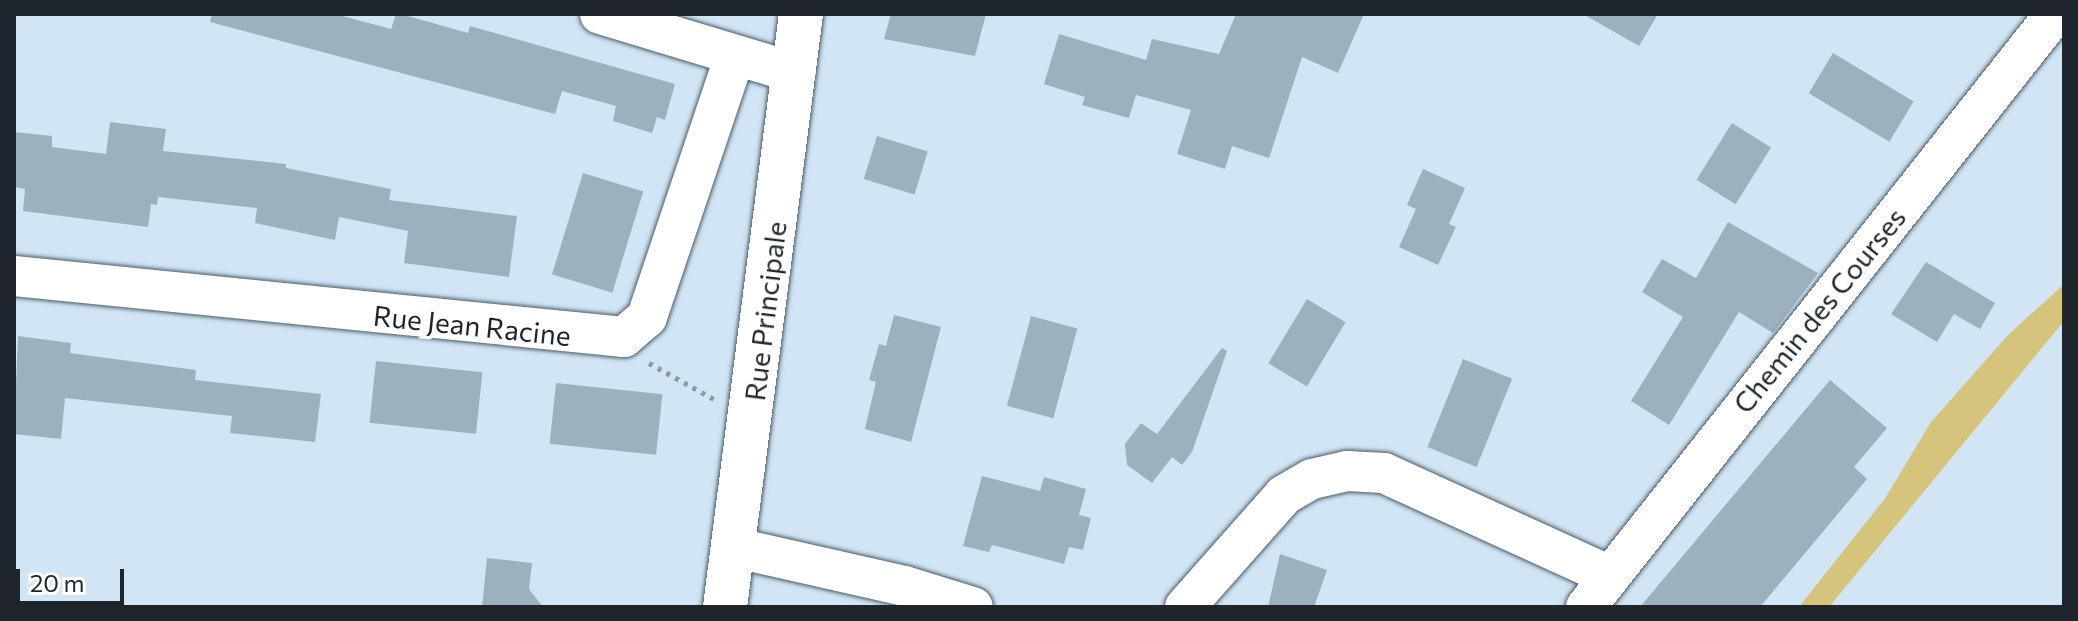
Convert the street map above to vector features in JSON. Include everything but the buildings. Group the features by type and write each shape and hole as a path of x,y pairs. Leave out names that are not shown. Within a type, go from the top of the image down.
{"street":[{"path":"600,14 795,73"},
{"name":"Rue Principale","path":"725,607 801,14"},
{"name":"Chemin des Courses","path":"1586,607 1608,575 2055,14"},
{"path":"624,337 647,317 735,55"},
{"name":"Rue Jean Racine","path":"14,276 624,337"},
{"path":"1185,607 1284,495 1312,479 1347,471 1384,473 1608,575"},
{"path":"732,547 905,586 973,607"}],"path":[{"path":"624,337 651,365 727,407 752,413"}],"shaded area":[{"path":"2064,284 2064,321 1829,607 1799,607 1886,497 1931,422 2008,335"}]}
